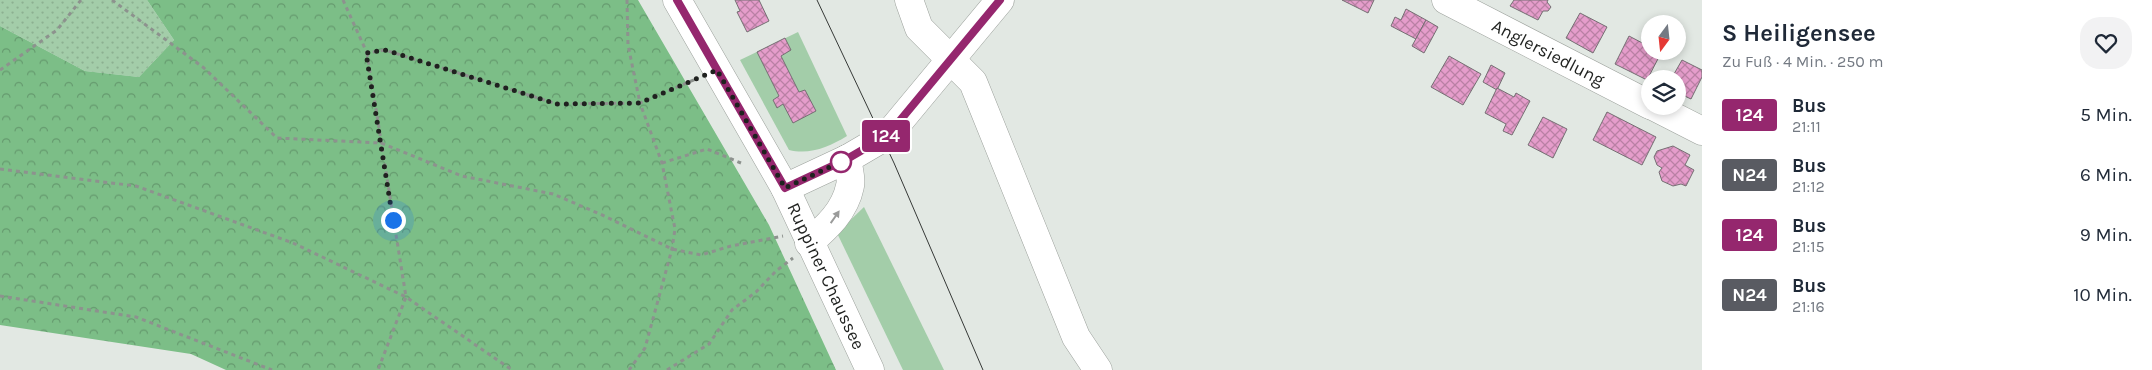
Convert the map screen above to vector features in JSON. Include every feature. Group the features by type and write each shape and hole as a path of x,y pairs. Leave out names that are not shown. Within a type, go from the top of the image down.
{"main road":[{"name":"Ruppiner Chaussee","path":"677,0 785,188 796,245 870,370"},
{"path":"909,0 919,28 974,82 1076,337 1098,370"},
{"path":"785,188 847,159 888,135 929,88 951,58 1000,0"},
{"name":"Anglersiedlung","path":"1446,0 1641,99"},
{"name":"Anglersiedlung","path":"1671,115 1702,131"},
{"path":"796,245 833,221 845,201 851,185 847,159"}],"path":[{"path":"0,70 57,30 80,0"},
{"path":"112,0 204,68 277,138 380,143 462,176 553,194 600,214 672,249 701,255 731,246 796,245"},
{"path":"342,0 366,53 406,297 378,370"},
{"path":"627,0 628,45 640,103 662,162 675,230 672,249 644,348 629,370"},
{"path":"366,53 385,50 557,104 640,103 717,70"},
{"path":"662,162 708,150 741,162"},
{"path":"0,169 136,186 293,243 406,297 512,370"},
{"path":"667,370 709,344 732,310 756,292 776,271 796,245"},
{"path":"0,296 136,317 272,370"}],"green space":[{"path":"0,0 147,0 174,40 139,77 85,71 0,26"},
{"path":"147,0 638,0 769,225 836,370 226,370 191,354 0,325 0,26 85,71 139,77 174,40"},
{"path":"798,32 847,136 826,147 812,151 789,150 740,60"},
{"path":"864,207 944,370 903,370 837,233"}],"building":[{"path":"735,0 759,0 769,21 747,32 737,12 740,11"},
{"path":"1342,0 1374,0 1368,13"},
{"path":"1514,0 1548,0 1547,2 1551,7 1548,11 1543,11 1538,20 1510,6"},
{"path":"1406,9 1426,20 1416,39 1391,26 1395,17 1401,20"},
{"path":"1580,13 1607,27 1593,53 1566,38"},
{"path":"1426,20 1438,27 1424,53 1412,46"},
{"path":"1629,36 1641,42 1641,60 1657,60 1652,70 1641,70 1641,77 1615,64"},
{"path":"785,38 791,50 781,56 799,92 805,90 816,111 793,123 783,104 777,108 773,100 779,96 757,52"},
{"path":"1449,56 1481,74 1463,105 1431,87"},
{"path":"1682,60 1702,70 1702,77 1691,99 1686,97 1686,70 1676,70"},
{"path":"1491,65 1505,73 1497,90 1483,82"},
{"path":"1497,88 1514,97 1516,93 1530,101 1512,135 1503,131 1506,124 1485,113"},
{"path":"1607,112 1656,137 1642,165 1593,140"},
{"path":"1543,117 1567,129 1553,158 1528,145"},
{"path":"1673,146 1690,155 1685,165 1694,170 1686,186 1681,184 1673,186 1662,181 1659,172 1662,168 1657,165 1654,157 1657,151"}],"tram line":[{"path":"817,0 894,163 983,370"}],"bus line":[{"name":"124","path":"677,0 785,188 847,159 888,135 929,88 951,58 1000,0"}],"route":[{"path":"393,220 366,53 385,50 557,104 640,103 717,70 785,188 847,159 841,162"}]}
